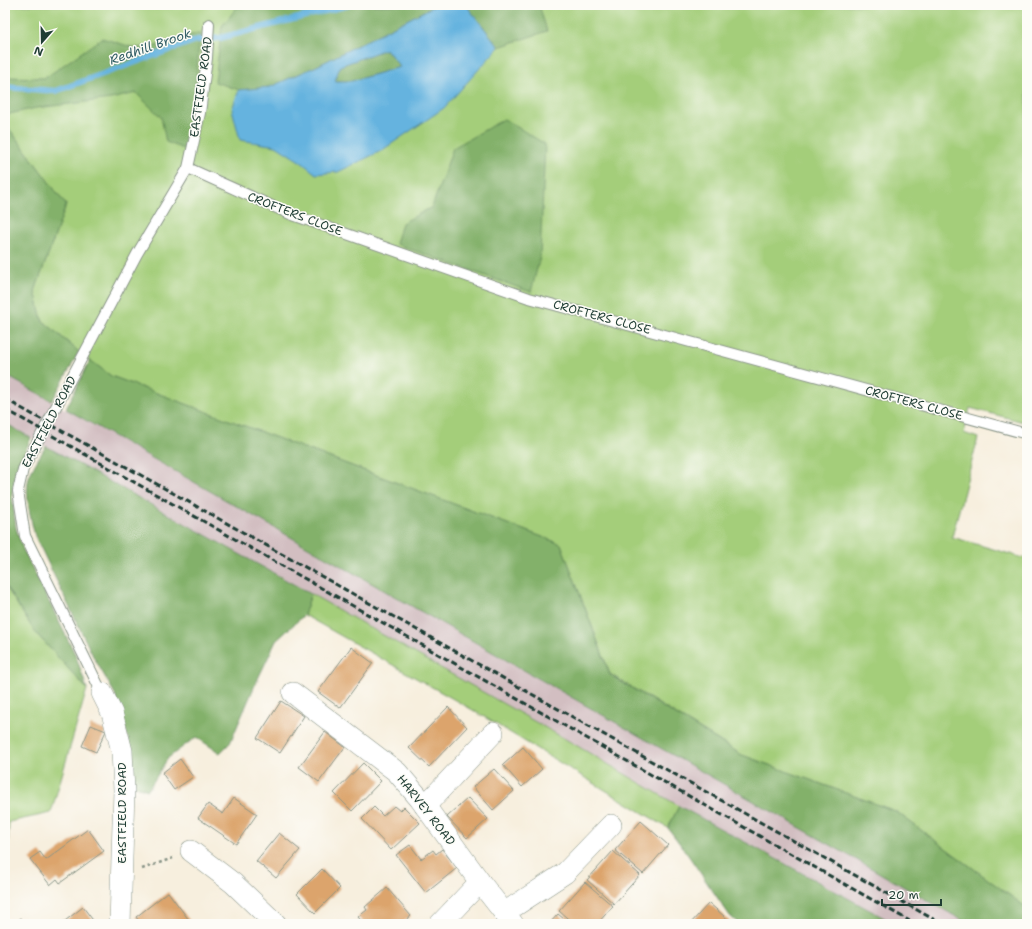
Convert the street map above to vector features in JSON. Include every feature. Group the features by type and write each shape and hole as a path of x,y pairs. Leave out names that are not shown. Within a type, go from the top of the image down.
{"street":[{"name":"EASTFIELD ROAD","path":"102,693 112,713 122,751 124,790 120,924"},
{"name":"HARVEY ROAD","path":"293,693 397,772 425,806 480,882 509,919 565,873 611,825"},
{"path":"425,806 493,733"},
{"path":"191,851 233,884 276,924"},
{"path":"440,924 480,882"}],"lane":[{"name":"EASTFIELD ROAD","path":"102,693 25,536 18,491 23,469 137,254 188,168 200,113 207,58 209,24"},
{"name":"CROFTERS CLOSE","path":"188,168 290,214 529,298 1027,434"}],"path":[{"path":"122,877 191,851"}],"shaded area":[{"path":"5,375 969,924 895,924 679,806 574,744 311,594 5,423"}],"green space":[{"path":"5,5 1027,5 1027,423 970,408 964,433 978,438 952,537 1027,559 1027,908 895,811 742,755 610,674 561,544 111,376 79,352 42,320 35,291 66,205 5,123"},
{"path":"239,5 436,5 317,66 270,87 239,90 215,82 222,26"},
{"path":"466,5 539,5 547,31 499,47"},
{"path":"200,32 194,106 186,150 166,142 161,117 136,93 111,99 36,108 5,115 5,77 45,78 102,38 135,48 162,45"},
{"path":"386,49 400,67 352,81 335,81 339,66"},
{"path":"504,119 545,144 540,257 531,292 396,244 402,223 432,207 453,148"},
{"path":"5,123 66,205 35,291 42,320 79,352 52,401 5,375"},
{"path":"90,360 111,376 561,544 610,675 742,755 895,811 1027,908 1027,924 969,924 66,409"},
{"path":"5,423 31,438 16,473 12,494 16,528 23,549 76,656 87,689 35,632 5,585"},
{"path":"46,446 311,594 304,615 276,641 230,743 220,753 196,737 168,758 148,790 133,785 129,741 115,694 93,656 35,536 27,491 32,469"},
{"path":"5,585 35,632 87,689 51,813 9,822 5,915"},
{"path":"311,594 574,744 679,806 668,828 471,709 304,615"},
{"path":"679,806 895,924 739,924 730,916 668,828"}],"water":[{"path":"436,5 466,5 499,47 444,108 381,151 338,172 316,174 301,162 276,146 240,140 232,109 239,90 270,87 317,66","holes":["386,49 400,67 352,81 335,81 340,66"]}],"building":[{"path":"351,647 373,663 340,708 318,692"},
{"path":"281,701 304,716 280,753 257,738"},
{"path":"448,707 467,727 429,767 409,748"},
{"path":"91,725 106,731 96,752 82,746"},
{"path":"325,732 345,747 319,782 299,767"},
{"path":"523,747 542,769 522,787 503,765"},
{"path":"180,759 193,777 174,790 162,773"},
{"path":"363,763 381,781 352,811 334,793"},
{"path":"494,769 514,791 493,810 473,787"},
{"path":"234,798 257,814 236,844 198,818 208,804 223,814"},
{"path":"468,798 488,819 467,838 447,817"},
{"path":"394,806 400,811 404,807 420,823 391,850 362,819 374,807 383,816"},
{"path":"641,821 668,845 643,874 615,850"},
{"path":"88,829 104,851 60,883 57,879 50,885 30,859 40,852 46,860"},
{"path":"279,833 300,850 276,878 256,861"},
{"path":"410,845 421,859 433,850 436,854 442,849 457,868 426,893 396,855"},
{"path":"613,851 640,875 614,904 587,880"},
{"path":"322,869 340,888 315,913 297,894"},
{"path":"585,882 613,906 597,924 574,924 559,911"},
{"path":"387,888 411,916 401,924 364,924 358,917 367,910 365,907"},
{"path":"168,892 192,924 141,924 136,917"},
{"path":"709,903 733,924 690,924"},
{"path":"83,907 95,923 61,924"},
{"path":"558,914 570,924 549,924"},
{"path":"21,918 25,924 13,924"}],"waterway":[{"name":"Redhill Brook","path":"5,87 56,91 197,40 220,38 349,5"}],"railway":[{"path":"5,399 942,924"},
{"path":"5,409 915,924"}]}
